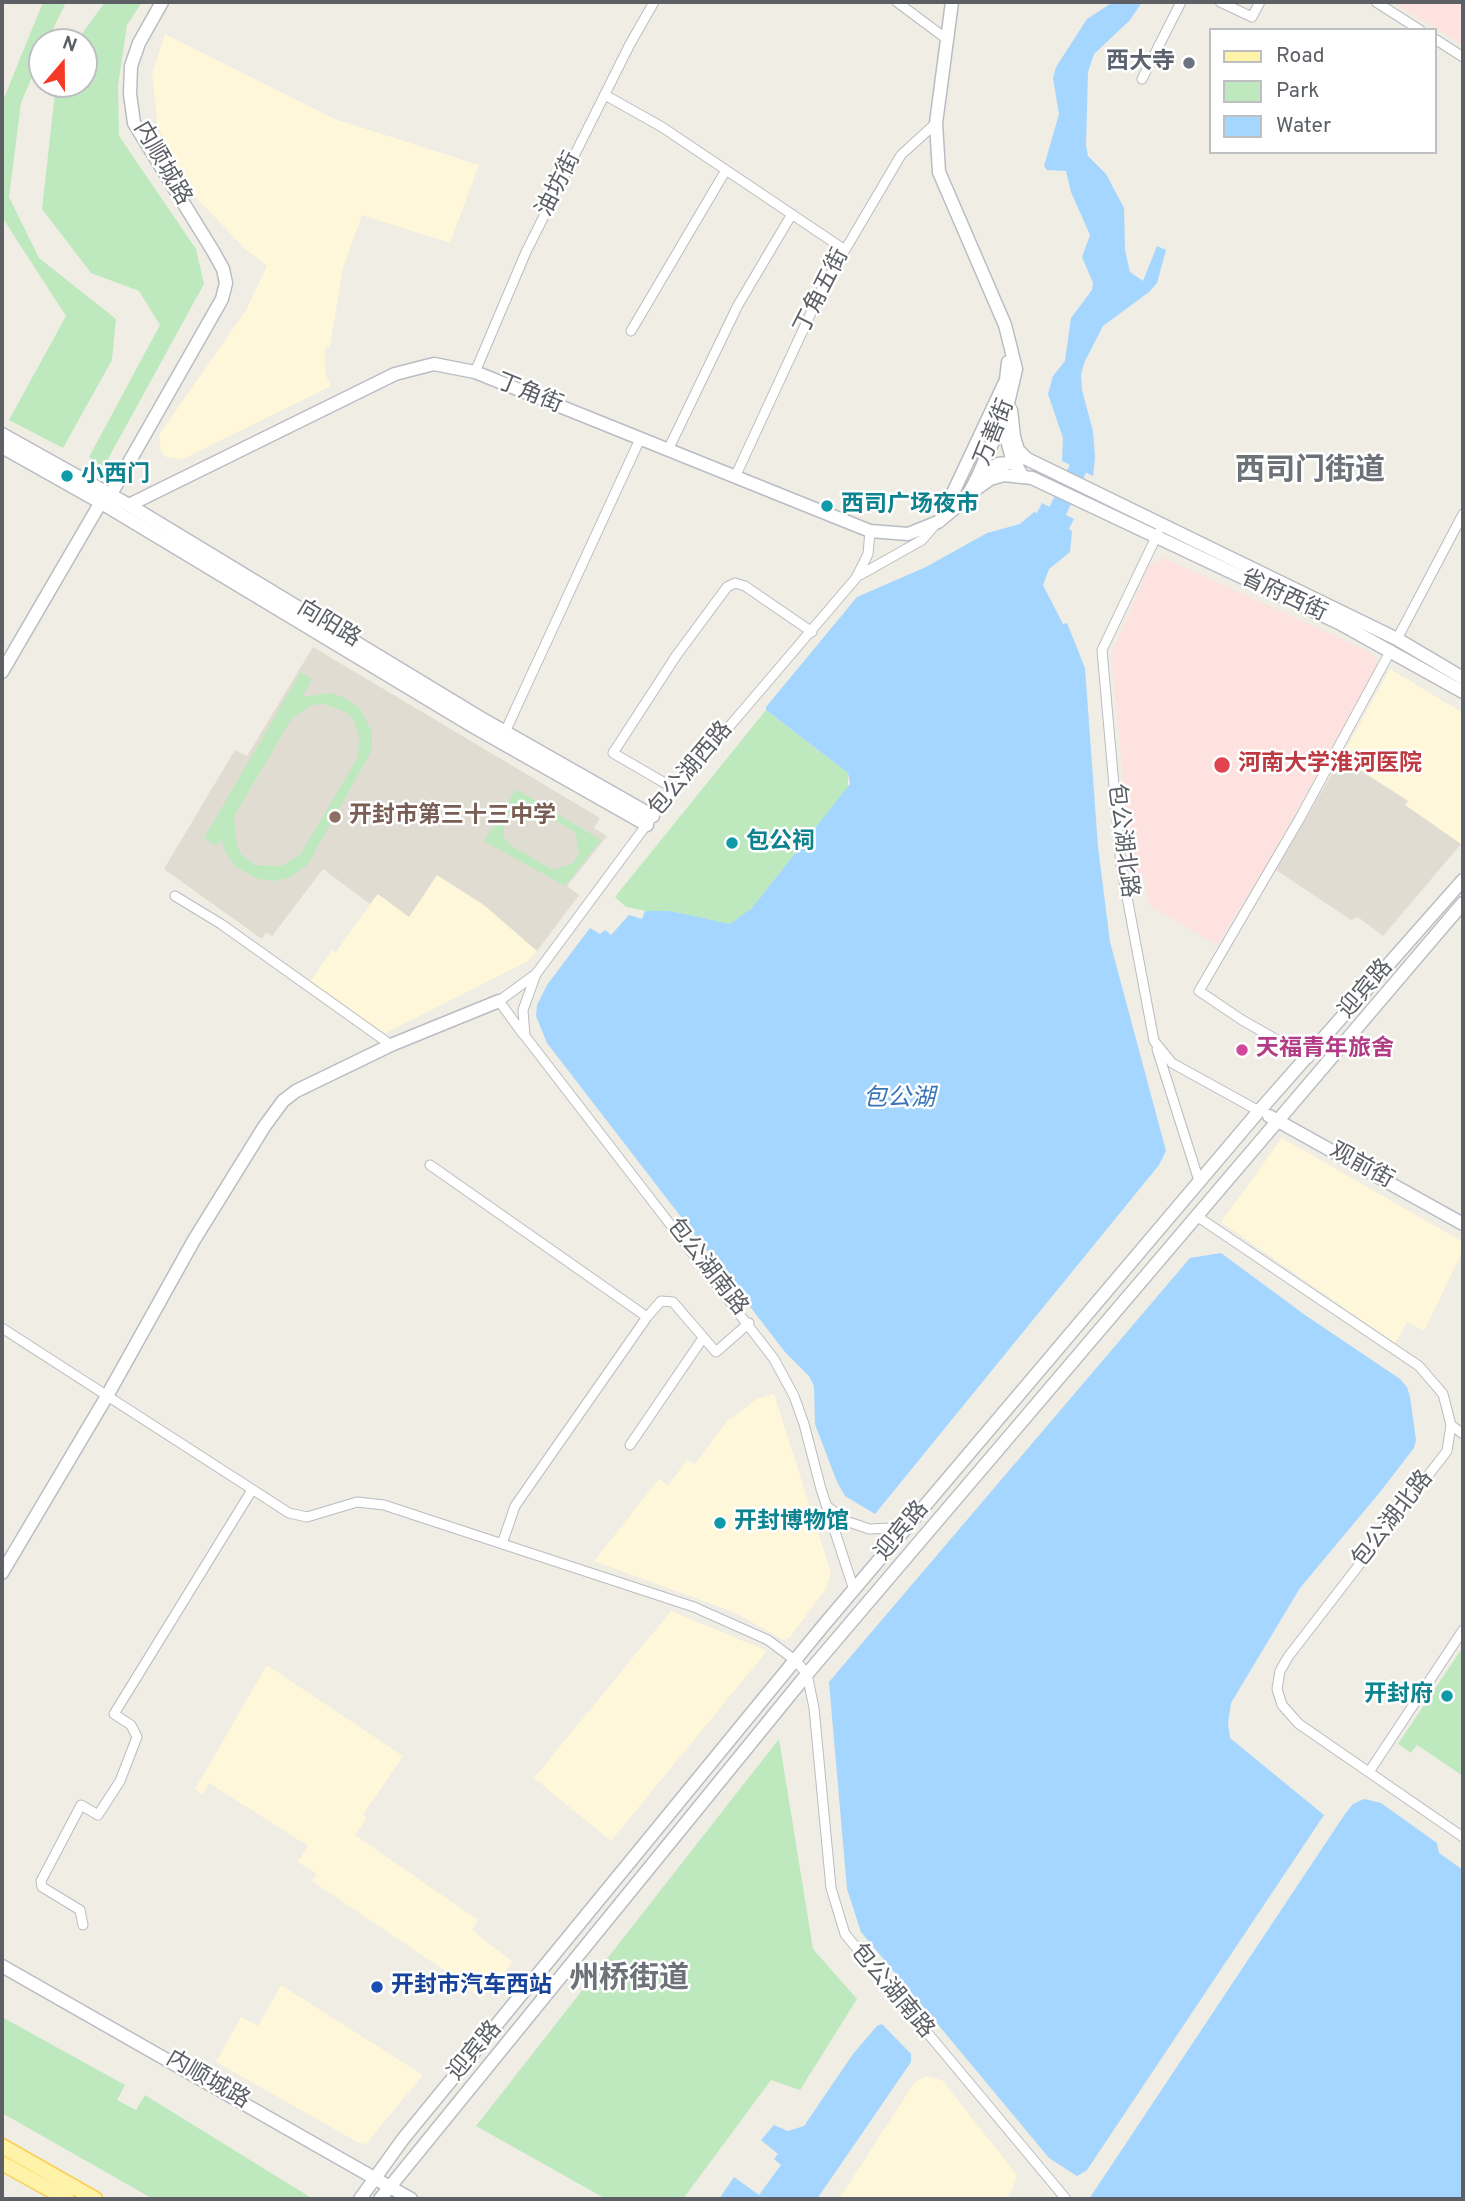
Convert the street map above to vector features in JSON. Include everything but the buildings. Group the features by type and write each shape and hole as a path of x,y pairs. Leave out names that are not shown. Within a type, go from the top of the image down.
{"main road":[{"path":"2,2146 95,2199"},
{"path":"2,2163 67,2199"}],"street":[{"name":"内顺城路","path":"2,672 222,299 226,282 223,270 135,123 130,94 131,66 139,43 162,2"},
{"name":"油坊街","path":"475,372 526,252 654,2"},
{"path":"897,2 948,40"},
{"name":"万善街","path":"952,2 936,123 936,152 944,189 1005,325 1016,369 1012,394 1003,420 978,476"},
{"path":"1142,79 1181,2"},
{"path":"1220,2 1252,16 1260,2"},
{"path":"1376,2 1417,28"},
{"path":"1437,40 1463,57"},
{"path":"606,95 662,127 845,250"},
{"name":"丁角五街","path":"735,477 822,289 901,156 936,123"},
{"path":"631,331 726,170"},
{"path":"668,450 738,305 792,214"},
{"name":"万善街","path":"938,522 960,498 1006,380 1009,344"},
{"name":"丁角街","path":"129,505 407,369 435,364 475,372 870,531 908,534 938,522"},
{"path":"1006,380 1003,420 1014,462 1027,476"},
{"path":"1012,394 1014,437 1018,450 1036,464 1101,502"},
{"name":"向阳路","path":"2,434 474,727 650,820"},
{"path":"505,732 640,439"},
{"name":"向阳路","path":"2,447 104,498 129,505 650,820"},
{"path":"960,498 978,476 998,464 1036,464"},
{"path":"960,498 990,479 1027,476 1101,502"},
{"name":"省府西街","path":"1101,502 1463,678"},
{"path":"1309,1058 1199,990 1300,818 1463,514"},
{"path":"856,578 922,540 938,522"},
{"name":"包公湖西路","path":"499,1001 536,974 675,789 856,578 868,554 870,531"},
{"name":"包公湖北路","path":"1159,531 1104,643 1101,658 1121,865 1154,1041 1199,1181"},
{"path":"675,789 614,753 676,656 727,587 735,583 745,586 812,632"},
{"name":"省府西街","path":"1394,645 1463,692"},
{"name":"迎宾路","path":"360,2199 374,2177 854,1590 1259,1111 1309,1058 1463,880"},
{"path":"175,896 221,924 391,1045"},
{"name":"迎宾路","path":"380,2199 807,1674 1463,903"},
{"path":"526,1036 523,1010 536,974"},
{"path":"2,1573 107,1396 194,1240 264,1127 284,1101 296,1091 391,1045 499,1001"},
{"name":"包公湖南路","path":"499,1001 749,1323 794,1396 854,1590"},
{"path":"1154,1041 1166,1058 1259,1111"},
{"name":"观前街","path":"1259,1111 1463,1224"},
{"path":"430,1165 648,1317"},
{"path":"1198,1217 1419,1366 1443,1394 1451,1425 1463,1434"},
{"path":"502,1544 515,1506 661,1301 673,1302 716,1352 749,1323"},
{"name":"包公湖南路","path":"2,1328 279,1508 301,1516 313,1516 339,1505 369,1502 694,1607 768,1640 796,1661 807,1674 814,1708 831,1888 841,1926 851,1945 1066,2199"},
{"path":"630,1445 703,1338"},
{"name":"包公湖北路","path":"1451,1425 1447,1451 1288,1657 1278,1677 1279,1697 1289,1714 1463,1837"},
{"path":"83,1925 80,1910 42,1887 41,1881 81,1805 99,1815 120,1782 137,1737 131,1725 114,1714 252,1490"},
{"path":"826,1505 846,1521 869,1529 891,1528 915,1518"},
{"path":"1369,1772 1463,1630"},
{"name":"内顺城路","path":"2,1966 411,2199"}],"shaded area":[{"path":"1393,2 1463,2 1463,45"},
{"path":"165,34 335,119 479,165 450,243 362,215 343,268 330,346 325,349 325,373 331,386 183,459 166,457 161,451 159,435 246,310 267,266 245,249 187,188 158,128 152,74"},
{"name":"河南大学淮河医院","path":"1164,558 1370,652 1378,664 1266,866 1217,945 1149,905 1143,873 1133,874 1111,655 1149,566"},
{"name":"开封市第三十三中学","path":"313,647 600,818 594,828 607,836 567,886 579,895 537,951 484,905 437,875 409,917 378,894 370,904 323,869 272,936 266,932 262,939 164,869 235,750 247,756"},
{"path":"1390,669 1463,713 1461,844 1405,805 1407,800 1341,758"},
{"path":"1341,758 1408,801 1405,805 1461,844 1383,936 1358,917 1351,920 1276,870"},
{"path":"437,875 484,905 537,951 528,961 382,1035 310,982 332,950 336,952 378,893"},
{"path":"1282,1138 1463,1242 1463,1250 1424,1331 1407,1322 1395,1343 1221,1222"},
{"name":"开封博物馆","path":"774,1394 831,1573 826,1589 790,1637 783,1640 736,1613 594,1561 659,1479 668,1485 687,1460 695,1464 727,1421 757,1399"},
{"path":"671,1611 767,1651 611,1841 534,1778"},
{"path":"267,1665 403,1756 363,1815 367,1818 355,1835 478,1920 472,1930 513,1962 481,1999 456,1978 312,1881 317,1874 298,1862 308,1846 209,1783 202,1795 195,1789"},
{"path":"281,1985 423,2075 366,2144 359,2143 216,2062 241,2017 258,2026"},
{"path":"925,2076 942,2080 1017,2175 1013,2189 1005,2199 839,2199 914,2083"}],"green space":[{"path":"43,2 66,2 54,28 32,28"},
{"path":"105,2 142,2 127,25 118,86 119,136 196,249 204,284 103,468 89,457 160,325 139,291 91,273 42,209 54,98 98,98 98,28 86,28"},
{"path":"28,39 28,86 21,103 9,197 39,258 116,319 112,360 63,448 9,420 66,316 2,217 2,103"},
{"path":"301,672 312,679 302,697 332,693 347,699 360,709 372,732 372,750 308,864 289,878 274,881 258,879 236,867 226,854 221,839 217,846 204,838","holes":["325,704 347,713 359,736 358,757 300,855 281,866 255,865 241,854 237,845 234,816 292,718 312,705"]},
{"name":"包公祠","path":"766,710 848,773 848,789 752,908 735,922 727,925 670,911 656,913 626,907 615,897"},
{"path":"516,789 601,840 565,886 484,841","holes":["532,807 575,832 579,853 573,863 553,870 510,845 504,837 504,821 513,810"]},
{"name":"开封府","path":"1463,1647 1463,1776 1417,1745 1411,1753 1398,1744"},
{"path":"779,1739 813,1949 857,1999 800,2090 771,2080 683,2199 606,2199 476,2126"},
{"path":"2,2017 125,2085 117,2100 136,2110 145,2095 313,2199 153,2199 2,2113"}],"water":[{"path":"1113,2 1142,2 1130,20 1094,54 1088,72 1088,156 1106,174 1124,208 1125,250 1130,272 1143,281 1157,246 1166,250 1157,283 1103,326 1085,361 1081,374 1082,390 1093,431 1093,476 1062,461 1063,438 1048,394 1053,376 1065,361 1071,318 1092,290 1093,283 1082,257 1090,235 1071,192 1066,171 1047,170 1044,166 1059,114 1053,78 1056,67 1087,19"},
{"name":"包公湖","path":"1042,503 1074,519 1069,529 1072,531 1070,552 1049,569 1043,585 1063,624 1067,623 1085,668 1098,847 1110,942 1166,1151 1159,1165 875,1514 845,1496 837,1482 815,1424 814,1386 809,1376 785,1352 547,1043 536,1016 537,1005 547,985 590,928 600,934 605,930 611,935 629,915 642,919 645,911 670,911 730,924 752,908 850,784 848,773 766,710 766,707 857,597 926,567 987,533 1020,524 1034,512 1037,513"},
{"path":"1221,1253 1305,1315 1400,1379 1407,1387 1410,1397 1416,1440 1414,1448 1380,1492 1300,1588 1231,1703 1228,1723 1230,1738 1324,1815 1087,2170 1077,2176 1049,2158 861,1932 847,1889 829,1682 1190,1258"},
{"path":"1364,1799 1381,1803 1437,1843 1439,1853 1463,1870 1463,2199 1089,2199 1345,1814 1353,1804"},
{"path":"882,2024 911,2054 911,2062 817,2199 719,2199 734,2177 759,2195 781,2165 774,2159 778,2154 761,2140 774,2125 788,2131 804,2126 853,2054 877,2026"}],"waterway":[{"path":"1049,529 1084,456 1082,447"}],"place":[{"name":"西大寺","path":"1189,63"},
{"name":"小西门","path":"67,476"},
{"name":"西司广场夜市","path":"827,506"},
{"name":"河南大学淮河医院","path":"1222,765"},
{"name":"开封市第三十三中学","path":"335,817"},
{"name":"包公祠","path":"732,843"},
{"name":"天福青年旅舍","path":"1242,1050"},
{"name":"开封博物馆","path":"720,1523"},
{"name":"开封府","path":"1447,1696"},
{"name":"开封市汽车西站","path":"377,1987"}],"district":[{"name":"西司门街道","path":"1310,473"},
{"name":"州桥街道","path":"629,1981"}]}
